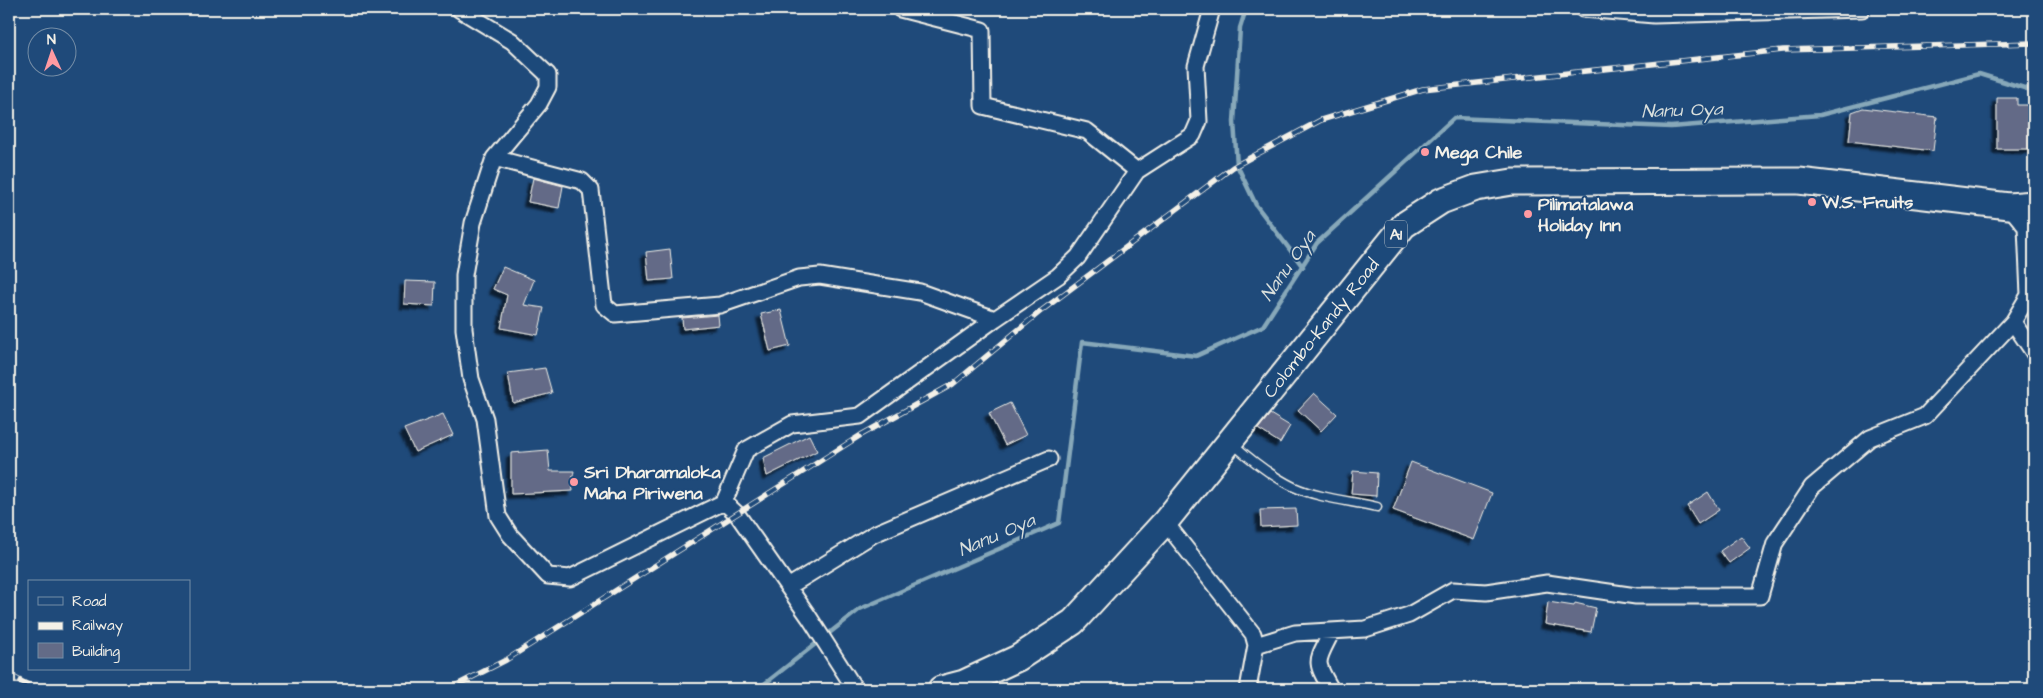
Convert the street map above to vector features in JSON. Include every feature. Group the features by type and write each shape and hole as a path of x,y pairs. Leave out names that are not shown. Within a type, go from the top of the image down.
{"highway":[{"name":"Colombo-Kandy Road","path":"941,689 964,683 1018,658 1073,622 1164,522 1404,225 1441,201 1476,188 1512,182 1799,181 2009,206 2034,204"}],"street":[{"path":"459,9 512,41 548,74 548,87 539,104 494,158 473,223 466,266 464,330 471,380 485,419 498,516 510,535 548,576 570,578 724,502 746,450 792,424 860,416 1058,276 1078,257 1137,171 1193,135 1199,122 1196,66 1212,9"},
{"path":"900,9 982,30 983,106 1087,131 1137,171"},
{"path":"1583,9 1598,12 1654,15 1862,9"},
{"path":"494,158 582,181 591,190 604,305 615,314 720,305 799,278 820,276 920,292 995,319"},
{"path":"1256,645 1296,633 1365,630 1409,615 1453,590 1486,592 1547,583 1636,596 1760,596 1775,543 1812,487 1870,438 1924,416 2013,322 2029,295 2026,227 2009,206"},
{"path":"2013,322 2034,353"},
{"path":"788,587 874,534 1049,459"},
{"path":"724,502 737,514 809,617 855,689"},
{"path":"1164,522 1253,634 1256,645 1248,689"},
{"path":"1331,689 1318,667 1318,660 1332,631"}],"lane":[{"path":"1230,441 1251,460 1294,487 1333,498 1377,507"}],"building":[{"path":"1997,98 2017,98 2017,105 2034,105 2034,149 1997,149"},
{"path":"1863,108 1937,117 1933,151 1849,141 1852,112"},
{"path":"533,178 563,186 559,208 528,202"},
{"path":"670,249 673,279 649,281 646,252"},
{"path":"503,267 534,280 524,305 544,308 538,335 501,328 507,295 493,289"},
{"path":"405,281 435,282 434,306 404,304"},
{"path":"781,310 790,346 770,351 761,314"},
{"path":"718,315 719,325 683,329 682,318"},
{"path":"545,368 552,393 513,403 508,373"},
{"path":"1314,393 1337,414 1321,431 1298,410"},
{"path":"1010,403 1026,435 1005,445 989,413"},
{"path":"443,414 453,435 415,452 404,429"},
{"path":"1270,414 1290,426 1280,443 1258,429"},
{"path":"809,435 817,451 767,476 763,458"},
{"path":"548,450 550,471 574,471 573,491 511,494 511,453"},
{"path":"1411,462 1492,493 1474,540 1393,510"},
{"path":"1353,471 1377,473 1376,496 1351,494"},
{"path":"1708,492 1719,510 1698,524 1687,506"},
{"path":"1296,509 1297,525 1261,527 1260,510"},
{"path":"1741,536 1750,548 1729,563 1720,551"},
{"path":"1548,602 1574,606 1575,603 1596,608 1591,632 1545,624"}],"waterway":[{"path":"1246,9 1240,28 1234,122 1237,165 1256,205 1303,267"},
{"name":"Nanu Oya","path":"758,689 860,609 1059,523 1082,342 1196,356 1263,326 1317,243 1454,118 1671,127 1820,115 1979,74 2034,91"}],"railway":[{"path":"449,689 506,660 861,435 953,384 1041,311 1233,167 1321,120 1423,89 1586,71 1783,50 2034,43"},
{"path":"9,675 36,689"}],"place":[{"name":"Mega Chile","path":"1425,152"},
{"name":"W.S. Fruits","path":"1812,202"},
{"name":"Pilimatalawa Holiday Inn","path":"1528,214"},
{"name":"Sri Dharamaloka Maha Piriwena","path":"574,482"}]}
